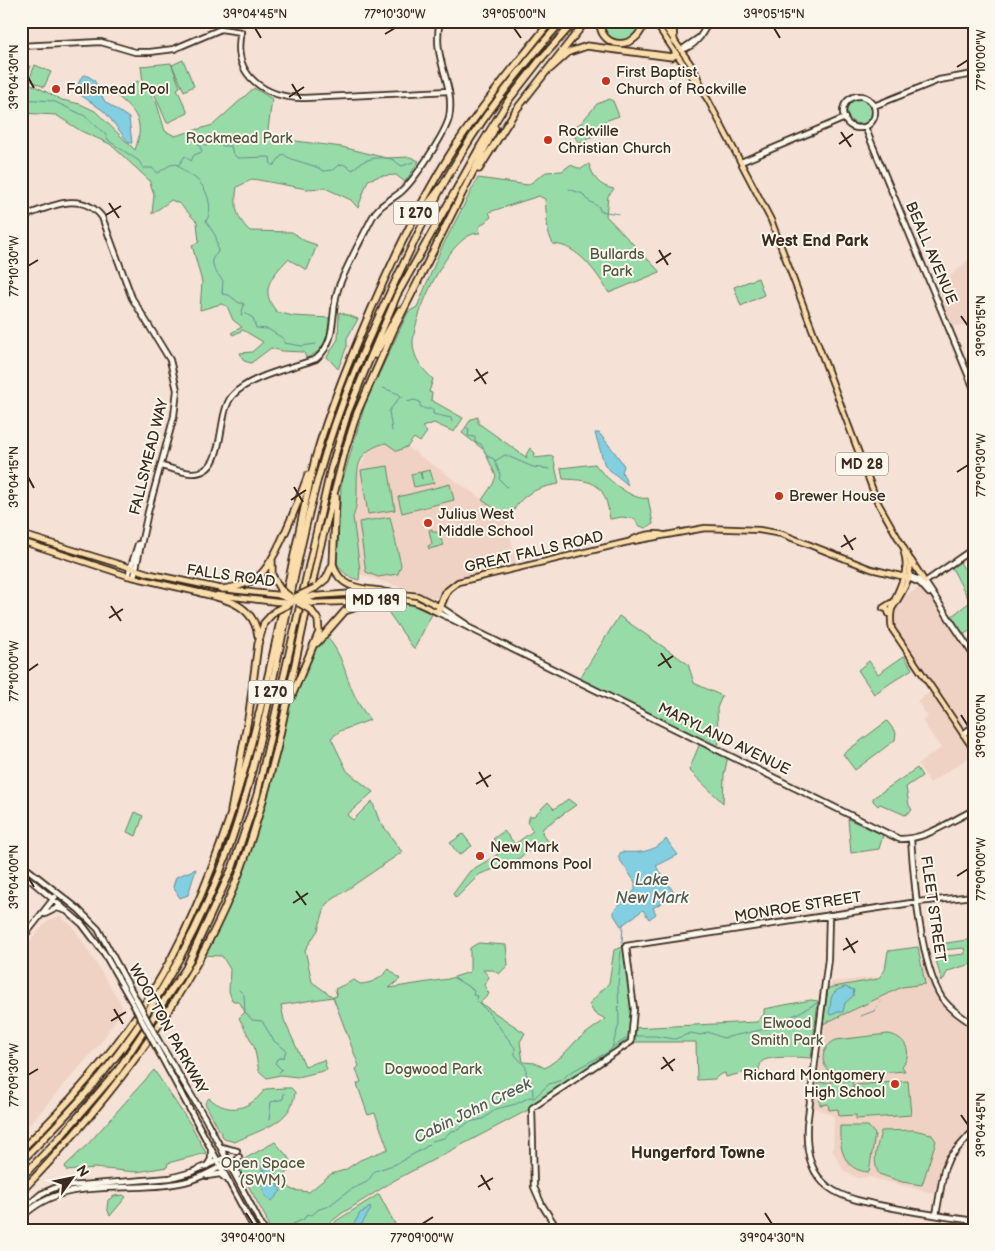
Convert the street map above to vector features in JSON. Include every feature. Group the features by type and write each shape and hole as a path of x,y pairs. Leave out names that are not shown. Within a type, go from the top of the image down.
{"highway":[{"name":"I 270","path":"21,1150 93,1075 172,958 219,851 251,751 315,459 328,414 347,362 399,245 424,197 455,146 551,21"},
{"name":"I 270","path":"21,1162 89,1090 135,1030 184,950 220,873 245,797 269,699 310,509 332,431 359,358 445,182 504,91 562,21"},
{"name":"I 270","path":"21,1178 70,1127 138,1043 186,968 233,866 257,795 331,468 360,383 397,296 481,144 508,101 540,60 575,21"},
{"name":"I 270","path":"23,1190 73,1138 126,1072 183,990 209,940 241,869 263,802 277,748 320,548 345,451 376,367 460,201 516,110 536,82 586,21"},
{"path":"600,21 602,32 607,39 621,44 637,38 642,30 644,21"},
{"path":"674,41 673,29 676,21"},
{"path":"536,82 569,52 587,46 672,56 678,52"},
{"path":"460,201 508,101"},
{"path":"399,245 429,200 445,182"},
{"path":"360,383 422,273"},
{"path":"231,815 231,804 247,729 258,644 264,623 275,610 315,588 326,579 332,564 336,500 345,451"},
{"path":"224,589 258,577 272,557 299,500 315,459"},
{"path":"272,557 272,575 279,592 311,610 319,627 314,647"},
{"path":"332,564 338,577 350,586 381,591"},
{"path":"201,593 230,600 246,611 257,629 258,644"},
{"path":"277,602 313,600"},
{"path":"277,748 287,707 303,666 314,647 345,611 377,600"}],"main road":[{"name":"MD 28","path":"654,21 678,52 706,96 783,248 877,501 910,559 906,577 890,613"},
{"name":"MD 28","path":"661,21 674,41 678,52"},
{"name":"GREAT FALLS ROAD","path":"437,612 442,597 458,582 628,542 633,539 705,528 772,531 801,540 871,569 906,577"},
{"name":"FALLS ROAD","path":"21,534 136,570 224,589 279,592"},
{"name":"FALLS ROAD","path":"21,541 131,577 201,593 277,602"},
{"name":"MD 28","path":"903,547 906,577 892,602 890,613 892,629 896,638 974,750"},
{"path":"910,559 925,582"},
{"path":"440,607 448,590"},
{"name":"MD 189","path":"313,600 381,591 424,599 440,607"},
{"path":"424,599 442,597"},
{"name":"MD 189","path":"313,600 415,602 437,612"}],"street":[{"path":"161,466 188,473 204,470 210,466 218,451 224,410 240,388 254,381 316,359 324,352 331,340 334,302 340,285 376,210 406,187 444,130 450,105 449,91 438,53 440,21"},
{"path":"678,52 688,48 700,37 709,21"},
{"path":"21,46 101,42 143,52 174,49 221,29 240,32 240,57 249,75 260,87 282,97 304,98 449,91"},
{"path":"874,106 939,80 974,74"},
{"path":"853,97 868,99 874,106 873,120 865,127 855,127 845,118 844,108 853,97"},
{"path":"741,162 845,118"},
{"name":"BEALL AVENUE","path":"865,127 974,389"},
{"name":"FALLSMEAD WAY","path":"21,217 66,202 78,201 92,206 102,217 132,298 165,349 175,374 177,390 174,416 141,538 130,568 131,577"},
{"name":"FALLSMEAD WAY","path":"131,577 136,570 141,538"},
{"path":"925,582 974,548"},
{"path":"906,577 912,577 925,582 974,656"},
{"path":"906,577 920,583 937,601"},
{"name":"MARYLAND AVENUE","path":"440,607 466,624"},
{"name":"MARYLAND AVENUE","path":"437,612 466,624 700,742 899,839 911,839 925,835 973,812"},
{"path":"963,734 974,726"},
{"path":"899,839 912,848"},
{"name":"FLEET STREET","path":"911,839 918,902 926,954 933,982 949,1006 974,1025"},
{"name":"WOOTTON PARKWAY","path":"21,864 58,892 98,930 155,1045 255,1230"},
{"name":"WOOTTON PARKWAY","path":"21,872 72,913 96,940 158,1040 220,1146 264,1230"},
{"path":"21,940 40,918 58,892"},
{"name":"MONROE STREET","path":"558,1230 534,1188 532,1108 631,1042 634,1008 626,946 918,902 974,896"},
{"path":"40,918 57,908 72,913"},
{"path":"829,915 828,960 807,1124 808,1157 821,1180 841,1196 858,1202 974,1221"},
{"path":"936,1215 944,1170 949,1158 974,1130"},
{"path":"220,1146 237,1150"},
{"path":"207,1166 211,1159 211,1147"},
{"path":"21,1211 41,1194 57,1187 170,1178 207,1166 226,1157"},
{"path":"239,1157 235,1164 239,1181"},
{"path":"189,1181 229,1162"},
{"path":"21,1218 43,1200 65,1192 178,1184 216,1174 223,1176 229,1182"}],"shaded area":[{"path":"974,255 974,325 953,326 937,288"},
{"name":"Julius West Middle School","path":"393,437 506,516 517,568 454,584 442,600 355,573 350,494 363,460 374,443"},
{"path":"922,586 937,601 974,656 974,726 963,734 974,754 930,783 918,764 941,748 922,721 928,717 917,701 932,691 890,622 896,602"},
{"path":"60,916 74,928 122,1005 122,1011 99,1045 21,1134 21,950 49,920"},
{"name":"Richard Montgomery High School","path":"924,965 935,993 956,1017 974,1029 974,1123 948,1154 942,1166 937,1194 869,1177 858,1178 844,1171 833,1151 834,1116 813,1107 831,982 894,975"},
{"path":"943,1222 974,1227 974,1230 939,1230 940,1224"}],"green space":[{"path":"603,21 643,21 634,36 629,39 618,40 607,34"},
{"path":"183,60 194,86 184,91 172,65"},
{"path":"171,63 180,87 177,89 188,113 167,123 154,93 143,83 141,66"},
{"path":"35,65 51,72 44,87 29,80"},
{"name":"Rockmead Park","path":"21,66 31,66 25,81 62,100 80,104 95,111 135,150 139,132 137,118 134,112 116,95 120,90 138,81 156,101 165,131 175,136 213,125 254,88 272,99 268,130 272,138 342,147 386,158 410,157 419,161 405,182 396,175 380,176 368,180 358,208 351,200 325,188 307,189 253,179 237,187 237,211 250,231 292,232 305,241 317,245 307,270 288,259 272,277 269,284 268,297 277,312 293,316 329,318 327,337 322,347 306,358 304,352 282,351 271,348 251,363 244,361 240,353 252,352 263,342 243,330 233,335 231,333 242,327 233,320 227,306 221,304 200,310 202,282 192,245 199,242 197,222 180,204 171,200 152,214 154,194 149,180 110,144 81,131 56,115 21,113"},
{"path":"860,98 869,102 873,111 869,120 860,124 851,120 847,111 851,102"},
{"path":"609,99 613,101 619,116 605,121 608,130 581,141 584,151 570,129 581,123 597,104"},
{"name":"Bullards Park","path":"589,164 593,174 601,184 614,189 608,196 606,216 660,272 609,293 586,261 571,249 553,244 548,232 545,199 539,196 489,212 491,217 479,227 480,233 468,236 456,246 445,260 419,315 413,343 419,363 433,379 429,392 432,393 431,400 463,418 454,432 434,423 422,427 427,432 420,442 414,438 407,447 397,451 386,443 372,448 364,455 359,464 356,506 353,517 360,570 359,580 348,576 337,563 341,486 365,404 408,312 417,307 441,249 478,178 528,185 546,172 562,171 570,165 581,169"},
{"path":"758,278 764,295 741,306 734,287"},
{"path":"339,312 358,319 347,338 347,346 338,369 327,357 338,339"},
{"path":"478,417 478,423 527,458 526,455 530,448 535,453 534,458 553,456 559,484 528,494 518,504 510,519 482,500 496,476 484,450 462,433 471,419"},
{"path":"595,464 619,487 635,496 648,498 653,524 645,528 638,525 635,519 622,517 610,519 605,499 597,487 584,481 563,479 561,468"},
{"path":"388,466 395,510 368,514 361,470"},
{"path":"430,470 434,483 414,487 411,474 420,472 422,479 421,472"},
{"path":"450,484 454,500 402,513 398,497"},
{"path":"390,517 401,565 398,574 378,577 366,572 359,522"},
{"path":"432,529 433,532 437,532 444,545 429,549 428,546 432,544 429,530"},
{"path":"959,561 974,584 974,628 963,635 952,616 970,602 952,568"},
{"path":"404,601 432,614 414,649 384,606"},
{"path":"619,616 688,664 694,683 722,696 717,708 719,751 728,756 724,775 723,803 689,770 700,743 578,681"},
{"path":"324,634 336,650 353,691 370,720 340,731 331,738 347,771 373,792 347,815 353,820 372,801 379,820 402,852 326,904 318,930 305,950 312,982 333,997 281,1005 284,1020 305,1066 324,1060 327,1070 298,1077 280,1075 267,1078 259,1071 254,1046 239,1018 245,1012 240,1003 232,1000 229,991 230,969 222,956 201,955 241,869 274,747 294,686 308,658"},
{"path":"904,656 912,669 874,694 858,670 869,661 878,674"},
{"path":"887,721 896,733 895,740 855,770 843,754"},
{"path":"917,768 922,776 906,787 909,805 912,810 905,815 880,804 878,806 873,801 873,798"},
{"path":"568,799 576,805 543,828 542,833 548,844 539,843 514,862 480,874 456,898 453,894 470,871 497,855 500,848 493,839 504,831 515,844 533,831 527,822 530,816 534,816 548,802 554,809"},
{"path":"135,812 143,816 136,836 127,832"},
{"path":"848,819 883,835 879,849 851,853"},
{"path":"463,834 472,846 459,855 450,843"},
{"path":"973,939 974,963 948,971 942,982 935,957 965,954 964,948 942,950 934,945"},
{"path":"478,943 506,945 508,965 499,974 493,970 483,970 489,977 484,985 489,994 480,1003 525,1033 520,1042 523,1062 535,1063 545,1068 562,1056 577,1040 606,1019 594,1013 589,1004 609,983 614,950 626,946 632,987 632,1028 757,1022 764,1014 764,1009 811,1000 818,1001 811,1058 774,1058 764,1060 761,1063 758,1075 749,1077 746,1072 726,1077 725,1073 715,1079 697,1080 696,1042 631,1042 532,1108 395,1180 341,1214 331,1222 327,1230 270,1230 266,1218 238,1167 239,1162 275,1142 288,1157 293,1167 282,1177 292,1190 309,1192 331,1174 345,1170 360,1160 388,1149 375,1113 368,1115 357,1084 361,1082 356,1069 359,1066 333,997 337,996 335,989 354,980 360,984 369,983 379,978 389,969 400,979 389,988 448,979 470,972 470,948"},
{"name":"Elwood Smith Park","path":"918,947 925,984 902,987 823,1024 828,988 878,979 885,970 888,951"},
{"path":"888,1034 899,1038 906,1046 906,1061 902,1066 905,1071 829,1077 831,1073 824,1064 823,1055 827,1046 831,1043 836,1040"},
{"path":"154,1070 191,1125 206,1153 168,1163 167,1167 137,1172 94,1168 67,1171 65,1166 88,1144"},
{"path":"852,1080 854,1092 854,1085 908,1081 911,1115 856,1119 856,1115 839,1116 838,1109 829,1110 828,1104 820,1105 818,1083"},
{"path":"291,1088 295,1092 293,1103 281,1118 264,1129 235,1142 224,1139 205,1103 209,1098 224,1107 239,1108 253,1101 265,1089"},
{"path":"840,1126 868,1126 875,1134 869,1172 860,1171 848,1163 840,1142"},
{"path":"914,1130 931,1134 936,1141 922,1185 902,1182 879,1174 875,1158 881,1131"},
{"path":"379,1194 398,1230 329,1230 336,1221"},
{"path":"123,1195 126,1197 110,1216 107,1208 108,1200 114,1196"}],"water":[{"path":"86,75 94,80 105,102 129,118 132,143 129,143 105,112 75,91 82,76"},
{"path":"595,433 599,433 624,466 622,472 628,485 605,466"},
{"name":"Lake New Mark","path":"666,839 678,855 656,866 675,894 653,908 656,914 649,919 643,910 621,926 614,915 614,910 635,890 635,882 618,857 621,852 651,850"},
{"path":"196,869 188,895 180,898 173,887 176,877"},
{"path":"845,987 854,990 853,996 845,1003 843,1012 829,1014 833,994"},
{"path":"277,1162 278,1168 274,1177 281,1191 272,1201 265,1196 260,1179 261,1172"},
{"path":"370,1206 371,1209 361,1225 361,1230 342,1230 344,1226 354,1224 360,1213 367,1210"}],"waterway":[{"path":"21,99 53,101 85,116 105,134 109,141 139,161 143,168 152,168 158,173 170,165 177,164 197,180 208,197 210,210 206,221 216,237 218,252 212,259 214,269 223,281 222,294 229,295 239,303 243,303 241,315 246,314 253,318 256,328 268,329 284,339 284,343 302,346 316,344"},
{"path":"178,166 185,156 191,161 194,155 202,152 198,142 204,143 206,146 214,139 223,146 231,146 233,154 238,158 270,157 271,165 274,165 283,154 323,171 333,170 343,164 353,170 365,161 376,158 393,160 402,166 413,162"},
{"path":"569,189 583,194 586,199 599,207 600,211 619,214"},
{"path":"383,388 399,394 407,402 414,400 420,402 420,406 425,409 433,409 433,414 451,418 452,422"},
{"path":"392,431 389,411 400,397"},
{"path":"467,428 469,429 468,436 475,437 475,442 481,444 487,456 494,459 500,474 499,479 507,487"},
{"path":"495,461 505,455 533,467 550,469"},
{"name":"Cabin John Creek","path":"622,943 623,924"},
{"name":"Cabin John Creek","path":"291,1230 293,1224 304,1219 307,1214 312,1215 319,1209 327,1207 350,1190 367,1182 375,1171 396,1164 426,1147 432,1141 444,1138 451,1131 458,1130 469,1122 483,1119 496,1109 516,1104 530,1097 534,1098 549,1084 562,1080 569,1073 608,1052 612,1048 619,1024 618,984 621,951"},
{"path":"454,978 474,990 473,995 477,996 476,1000 488,1012 515,1048 515,1055 526,1067 526,1074 532,1083 533,1096"},
{"path":"239,990 244,995 245,1012 252,1020 262,1021 274,1041 286,1050 284,1057 277,1059 275,1063 282,1070 279,1072"},
{"path":"861,1016 874,1011 881,1001"},
{"path":"635,1036 675,1039 691,1033 701,1035 708,1032 723,1038 770,1028 819,1002"},
{"path":"613,1047 627,1038"},
{"path":"269,1120 271,1102 283,1099 284,1093"},
{"path":"260,1164 263,1171"}],"place":[{"name":"First Baptist Church of Rockville","path":"606,81"},
{"name":"Fallsmead Pool","path":"56,89"},
{"name":"Rockville Christian Church","path":"548,140"},
{"name":"Brewer House","path":"779,496"},
{"name":"Julius West Middle School","path":"428,523"},
{"name":"New Mark Commons Pool","path":"480,856"},
{"name":"Richard Montgomery High School","path":"895,1084"}],"district":[{"name":"West End Park","path":"815,241"},
{"name":"Hungerford Towne","path":"698,1153"}],"park label":[{"name":"Dogwood Park","path":"433,1069"},
{"name":"Open Space (SWM)","path":"263,1172"}]}
